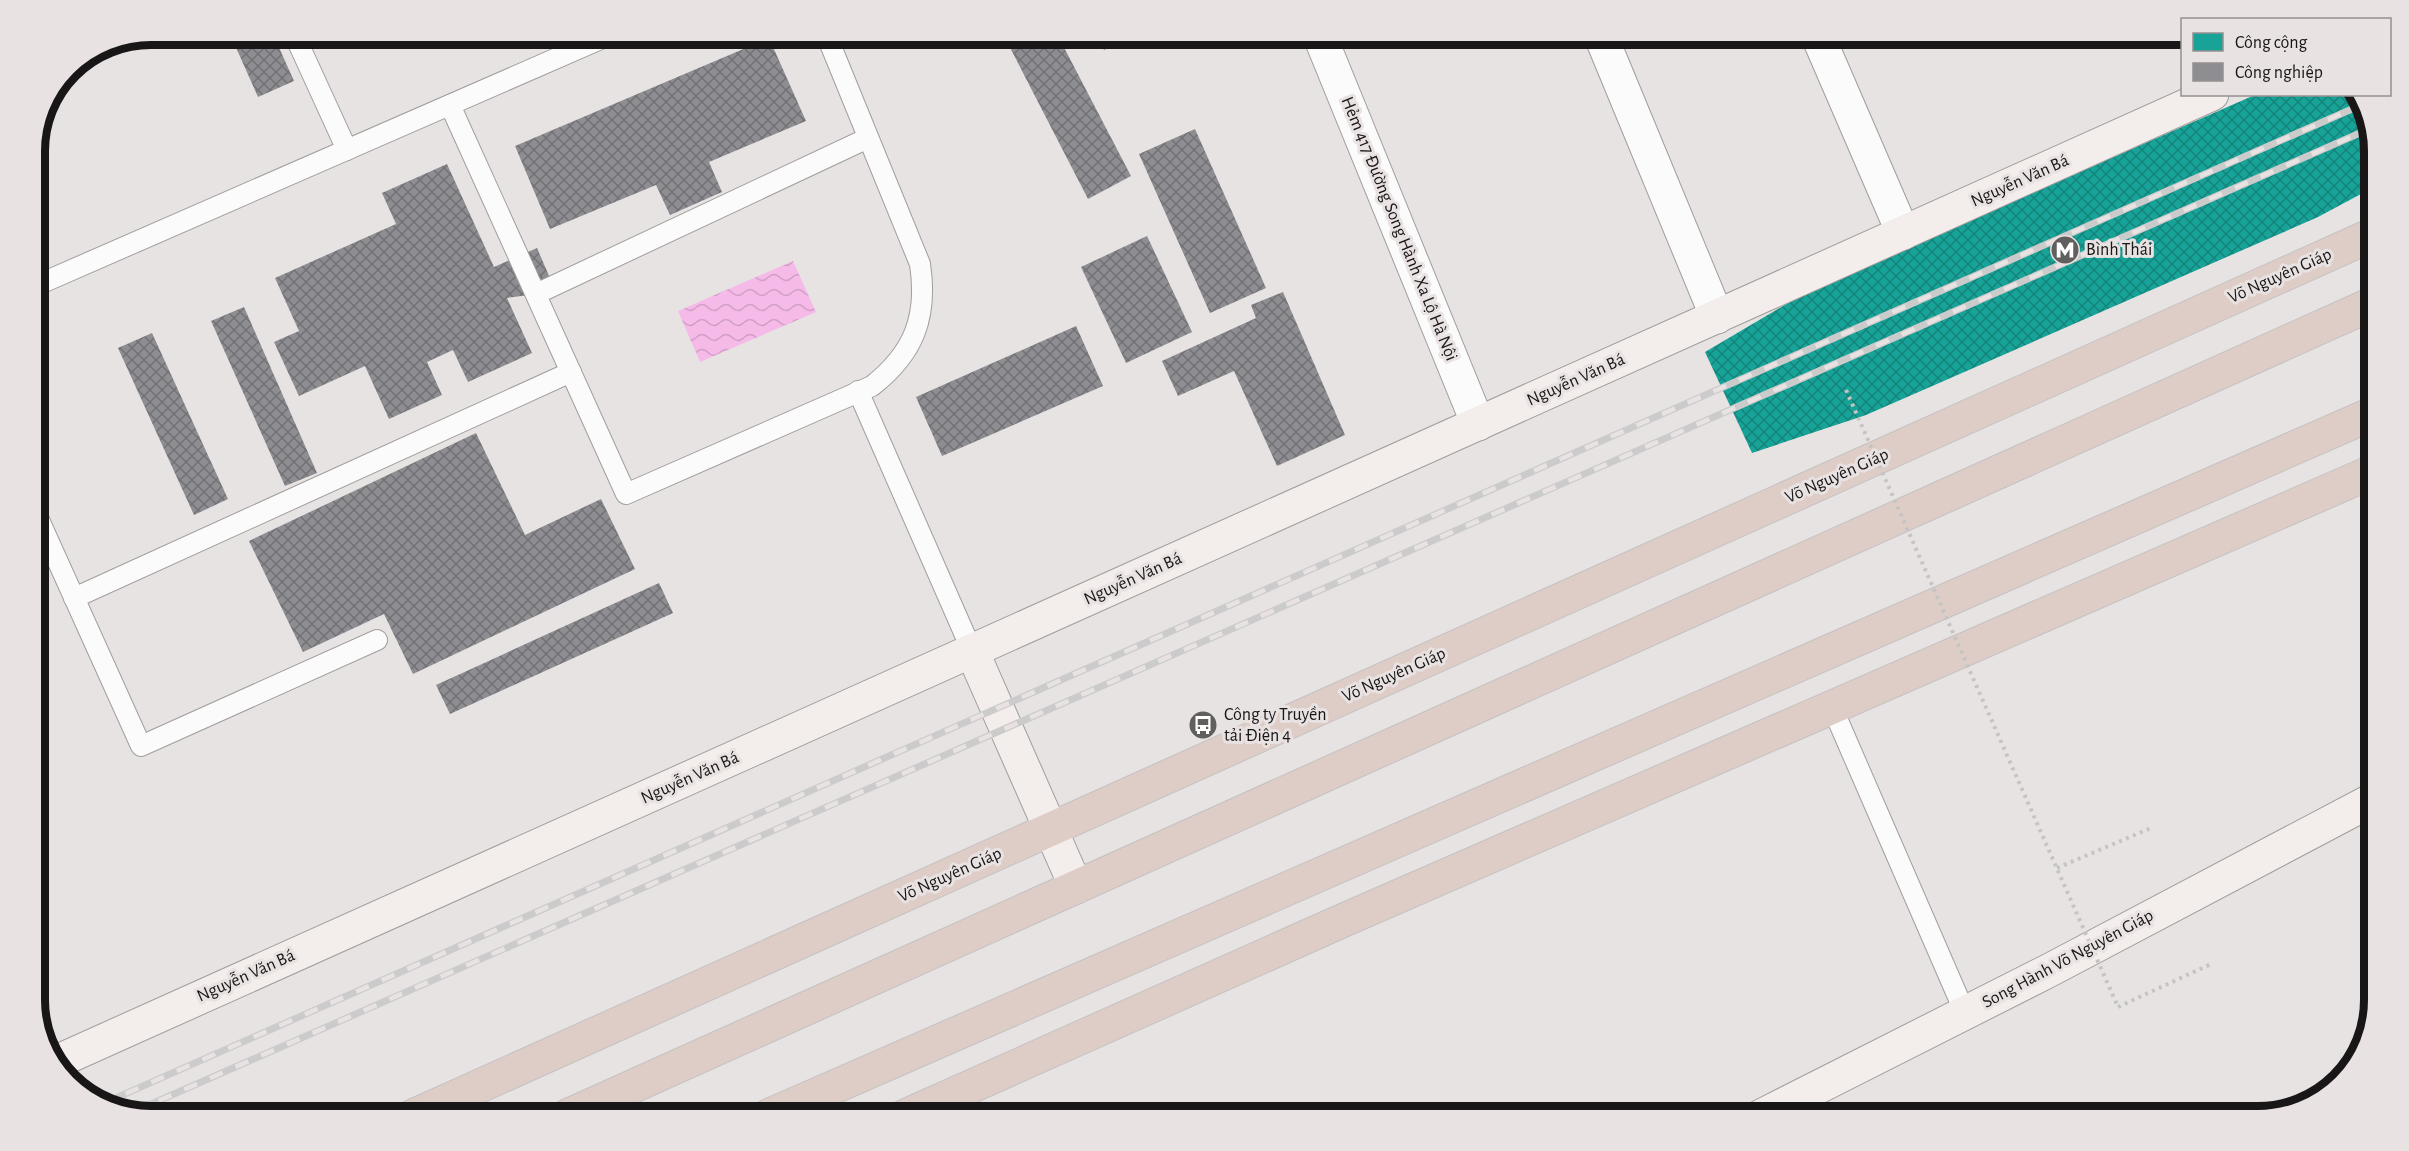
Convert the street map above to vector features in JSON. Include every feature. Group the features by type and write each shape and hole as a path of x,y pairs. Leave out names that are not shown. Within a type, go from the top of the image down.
{"highway":[{"name":"Võ Nguyên Giáp","path":"435,1106 2364,238"},
{"path":"589,1106 2364,307"},
{"path":"791,1106 2364,417"},
{"path":"927,1106 1355,915 2364,475"}],"main road":[{"name":"Nguyễn Văn Bá","path":"63,1059 2208,96"},
{"path":"972,651 1076,887"},
{"name":"Song Hành Võ Nguyên Giáp","path":"1781,1106 1965,1013 2364,804"}],"street":[{"name":"Hẻm 417 Đường Song Hành Xa Lộ Hà Nội","path":"1323,45 1478,424"},
{"path":"1605,45 1717,317"},
{"path":"1822,45 1903,233"}],"lane":[{"path":"299,45 347,150"},
{"path":"45,282 450,105 564,45"},
{"path":"450,105 626,494 872,386 901,359 919,324 923,304 920,264 830,45"},
{"path":"536,294 868,138"},
{"path":"74,598 571,372"},
{"path":"858,391 972,651"},
{"path":"45,533 141,746 377,640"},
{"path":"1832,707 1965,1013"}],"path":[{"path":"1846,390 2118,1006 2211,964"},
{"path":"2057,868 2151,828"}],"water":[{"path":"793,261 816,312 700,362 678,311"}],"building: Công cộng":[{"path":"2252,96 2348,96 2362,130 2364,192 2318,217 1866,415 1752,453 1705,352 1810,290"}],"building: Công nghiệp":[{"path":"235,45 278,45 294,81 258,97"},
{"path":"753,45 772,45 806,121 709,162 722,192 670,215 656,185 550,229 515,146"},
{"path":"1009,45 1063,45 1131,176 1088,199"},
{"path":"1102,45 1114,45 1104,50"},
{"path":"1195,129 1266,288 1210,313 1139,154"},
{"path":"447,164 494,267 537,248 550,278 536,294 507,298 532,353 468,382 453,350 427,362 442,395 389,419 365,366 299,396 274,342 299,331 275,278 396,224 382,193"},
{"path":"1147,236 1192,332 1126,363 1081,267"},
{"path":"1283,292 1345,435 1277,466 1234,371 1178,396 1162,361 1256,318 1251,305"},
{"path":"244,307 317,473 285,486 211,321"},
{"path":"1076,326 1103,386 942,456 916,397"},
{"path":"152,333 228,499 194,515 118,348"},
{"path":"476,433 525,535 601,499 635,569 413,674 384,614 303,652 249,541"},
{"path":"659,583 673,613 450,714 436,685"}],"railway":[{"path":"114,1099 2354,108"},
{"path":"147,1106 2362,132"}],"place":[{"name":"Bình Thái","path":"2065,250"},
{"name":"Công ty Truyền tải Điện 4","path":"1203,725"}]}
